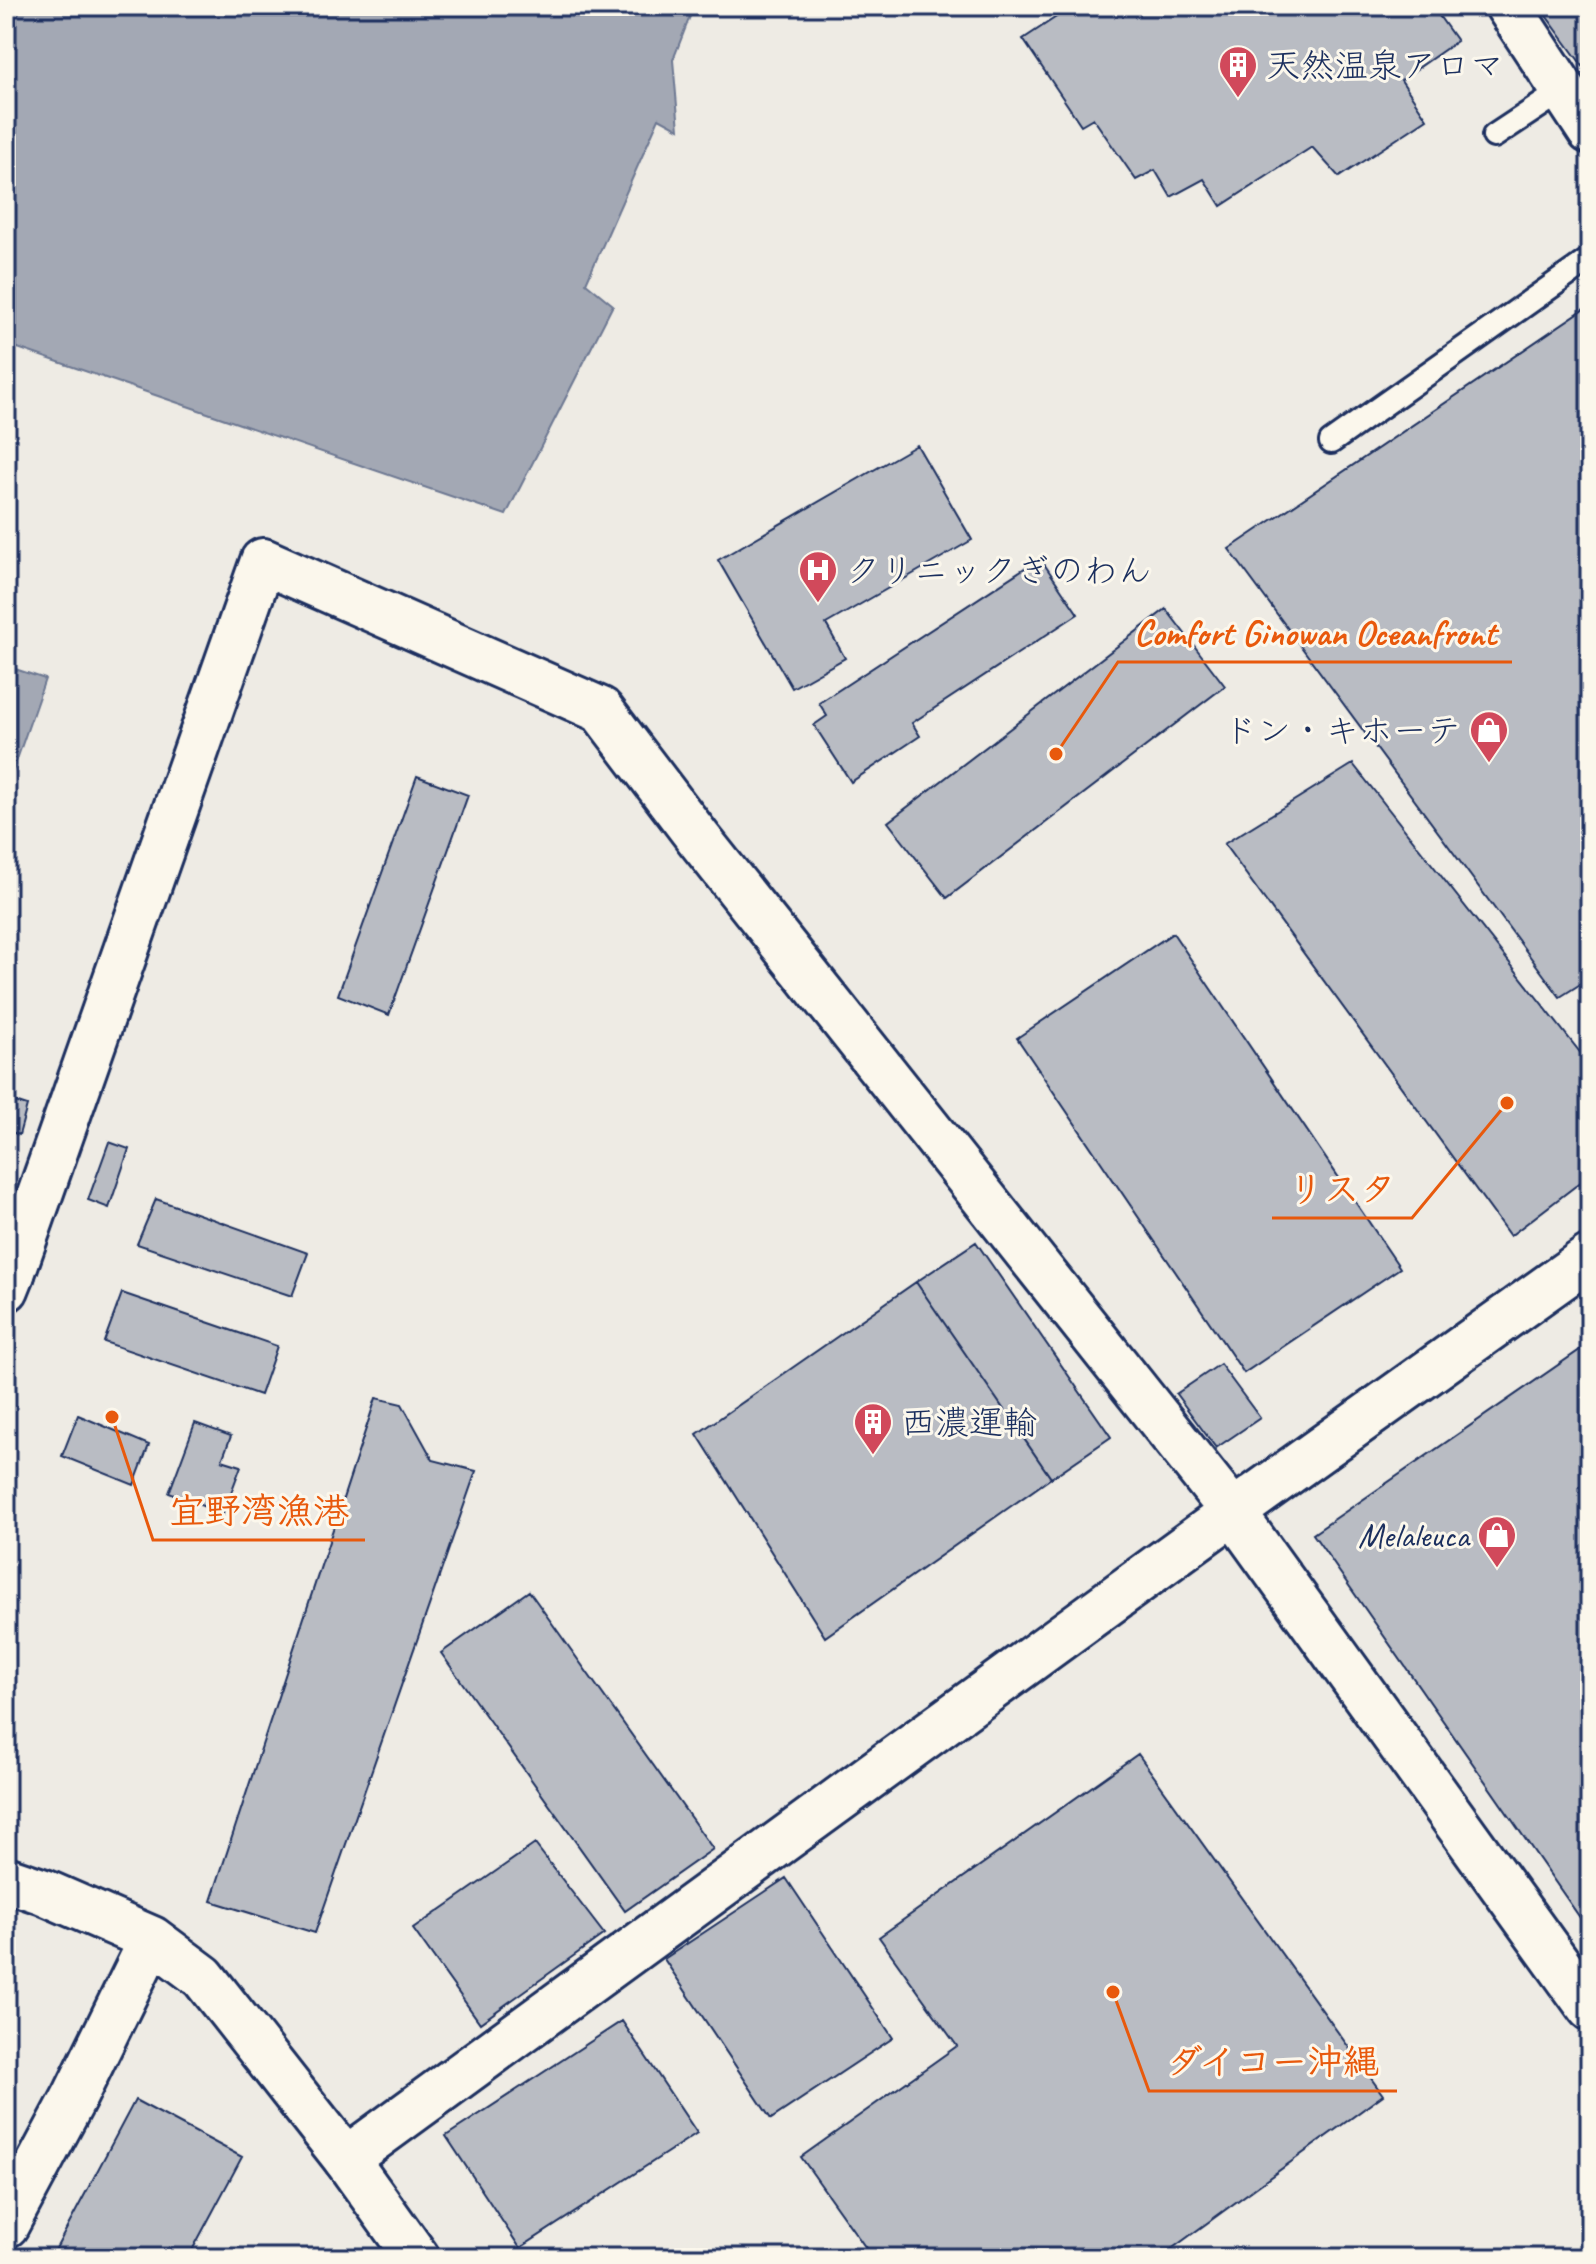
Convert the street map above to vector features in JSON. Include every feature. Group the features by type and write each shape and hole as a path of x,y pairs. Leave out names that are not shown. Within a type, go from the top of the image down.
{"street":[{"path":"1508,6 1590,131"},
{"path":"9,1281 263,561 601,710 699,839 1233,1512 1590,2008"},
{"path":"346,2159 1233,1512 1590,1257"},
{"path":"6,1879 44,1892 152,1939 203,1977 346,2159 417,2258"},
{"path":"6,2225 75,2096 152,1939"}],"lane":[{"path":"1494,136 1562,91"},
{"path":"1331,442 1590,259"}],"shaded area":[{"path":"6,6 694,6 673,60 679,129 659,118 586,283 613,305 506,515 6,344"},
{"path":"6,666 45,679 6,791"}],"building":[{"name":"天然温泉アロマ","path":"1073,6 1432,6 1457,41 1401,80 1427,119 1339,177 1312,147 1221,206 1204,179 1171,197 1155,170 1136,180 1093,118 1081,125 1023,39"},
{"path":"1539,6 1590,6 1590,76"},
{"name":"ドン・キホーテ","path":"1590,305 1590,978 1560,997 1229,549"},
{"path":"917,445 972,540 826,624 845,658 792,688 718,560"},
{"path":"1040,558 1078,614 912,723 920,736 851,782 814,725 827,716 819,703"},
{"path":"1166,609 1225,686 947,898 888,822"},
{"path":"1353,764 1590,1065 1590,1175 1510,1236 1224,844"},
{"path":"417,776 468,795 389,1015 338,995"},
{"path":"1173,933 1400,1268 1244,1373 1017,1038"},
{"path":"6,1099 27,1106 19,1135 6,1130"},
{"path":"109,1142 129,1149 109,1208 88,1200"},
{"path":"156,1199 308,1253 292,1296 137,1244"},
{"path":"976,1242 1111,1437 1051,1478 916,1282"},
{"name":"西濃運輸","path":"916,1282 1051,1478 825,1637 697,1434"},
{"path":"122,1293 277,1346 260,1395 104,1342"},
{"path":"1590,1343 1590,1932 1313,1534"},
{"path":"1220,1364 1260,1418 1216,1448 1176,1394"},
{"path":"376,1398 402,1404 433,1460 476,1471 315,1933 211,1901"},
{"path":"78,1415 149,1445 134,1485 62,1456"},
{"path":"195,1423 231,1436 222,1460 241,1466 223,1514 169,1493"},
{"path":"529,1591 713,1849 625,1911 441,1653"},
{"path":"1138,1754 1383,2095 1159,2258 873,2258 801,2157 957,2046 879,1937"},
{"path":"535,1844 604,1934 480,2023 413,1929"},
{"path":"786,1878 893,2038 771,2119 664,1959"},
{"path":"622,2021 697,2133 520,2248 446,2136"},
{"path":"135,2100 242,2157 188,2258 51,2258"}],"place":[{"name":"天然温泉アロマ","path":"1238,99"},
{"name":"クリニックぎのわん","path":"818,604"},
{"name":"Comfort Ginowan Oceanfront","path":"1056,754"},
{"name":"ドン・キホーテ","path":"1489,764"},
{"name":"リスタ","path":"1507,1103"},
{"name":"宜野湾漁港","path":"112,1417"},
{"name":"西濃運輸","path":"873,1456"},
{"name":"Melaleuca","path":"1497,1569"},
{"name":"ダイコー沖縄","path":"1113,1992"}]}
